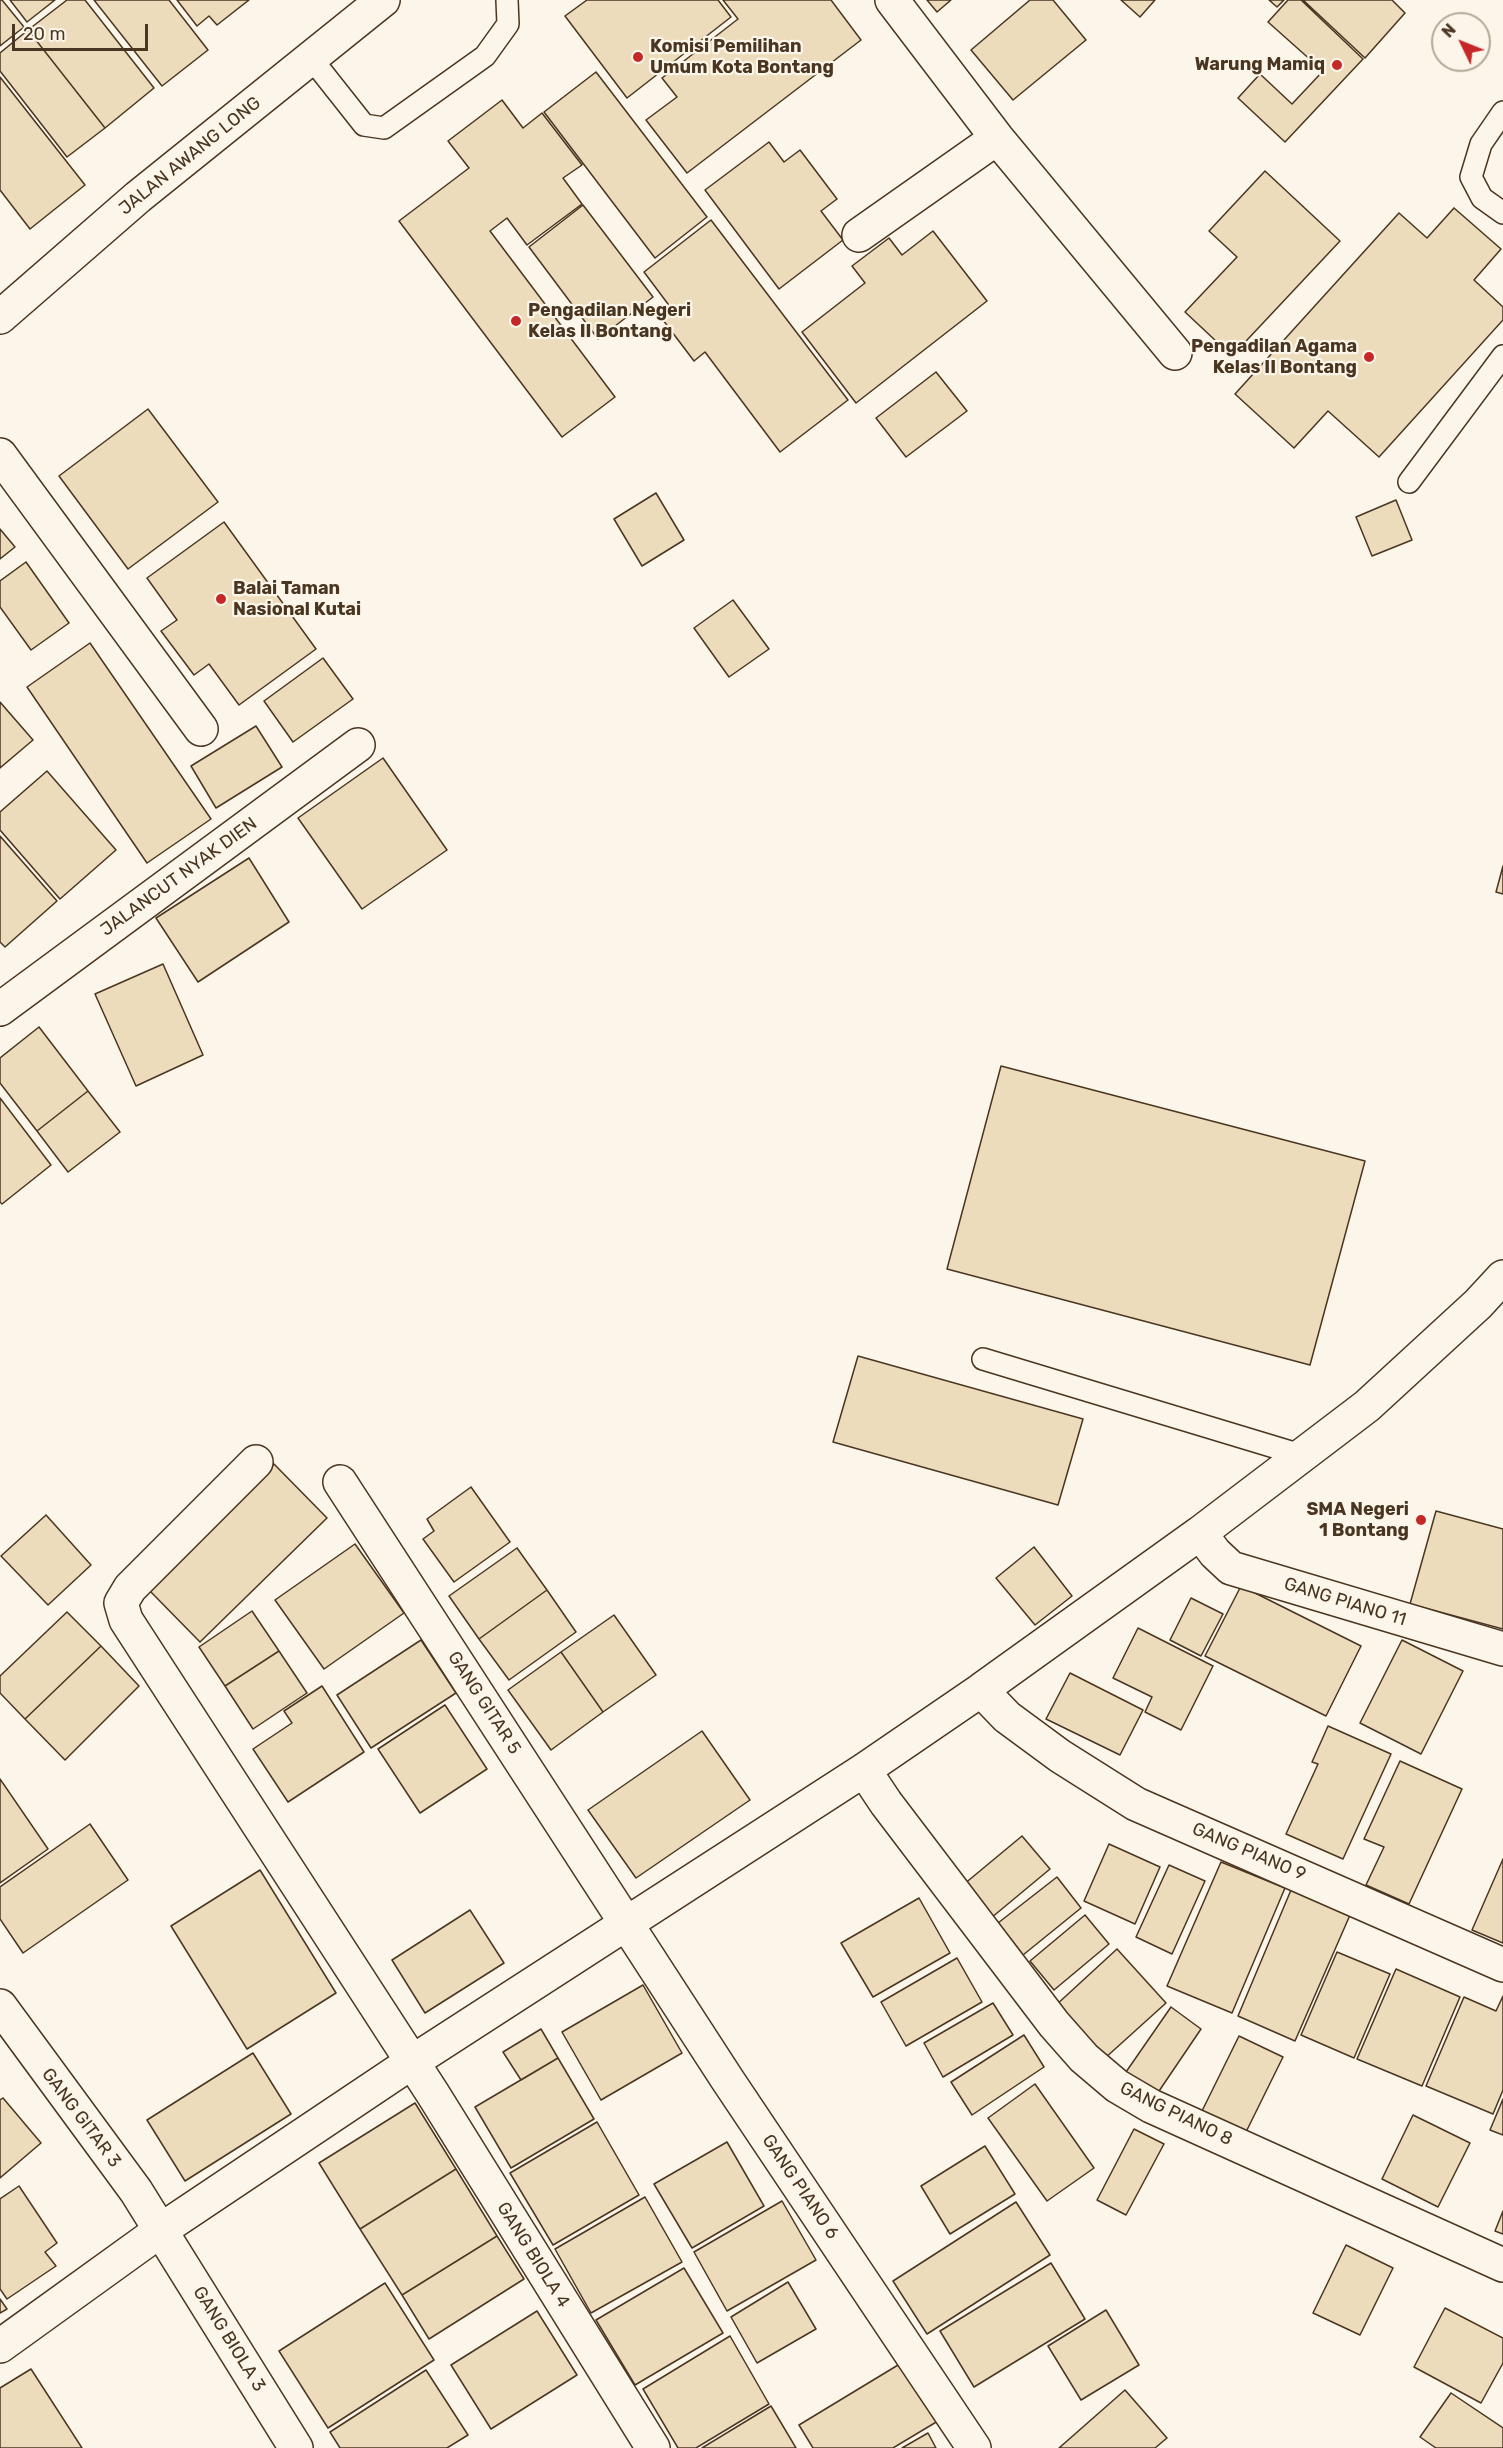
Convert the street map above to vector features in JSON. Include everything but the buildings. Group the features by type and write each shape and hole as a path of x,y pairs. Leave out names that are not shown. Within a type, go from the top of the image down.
{"street":[{"name":"JALAN AWANG LONG","path":"0,317 138,197 383,0"},
{"path":"892,0 997,138 1175,353"},
{"path":"859,235 997,138"},
{"path":"0,454 201,729"},
{"name":"JALANCUT NYAK DIEN","path":"0,1009 358,745"},
{"path":"0,2346 172,2247 633,1933 874,1785 1215,1552 1304,1456 1367,1406 1478,1304 1503,1277"},
{"name":"GANG BIOLA 4","path":"256,1462 130,1588 121,1603 126,1620 422,2078 653,2448"},
{"name":"GANG GITAR 5","path":"340,1482 633,1933"},
{"name":"GANG PIANO 11","path":"1215,1552 1503,1649"},
{"name":"GANG PIANO 9","path":"993,1702 1060,1756 1136,1804 1503,1965"},
{"name":"GANG PIANO 8","path":"874,1785 1054,2024 1084,2058 1117,2086 1151,2106 1503,2265"},
{"name":"GANG PIANO 6","path":"633,1933 974,2448"},
{"name":"GANG GITAR 3","path":"0,2006 136,2191 172,2247"},
{"name":"GANG BIOLA 3","path":"172,2247 296,2448"}],"lane":[{"path":"311,58 364,125 384,128 485,56 508,24 507,0"},
{"path":"1503,112 1481,144 1471,177 1482,198 1503,213"},
{"path":"1410,482 1503,356"},
{"path":"983,1359 1304,1456"}],"place":[{"name":"Komisi Pemilihan Umum Kota Bontang","path":"638,57"},
{"name":"Warung Mamiq","path":"1337,65"},
{"name":"Pengadilan Negeri Kelas II Bontang","path":"516,321"},
{"name":"Pengadilan Agama Kelas II Bontang","path":"1369,357"},
{"name":"Balai Taman Nasional Kutai","path":"221,599"},
{"name":"SMA Negeri 1 Bontang","path":"1421,1520"}]}
